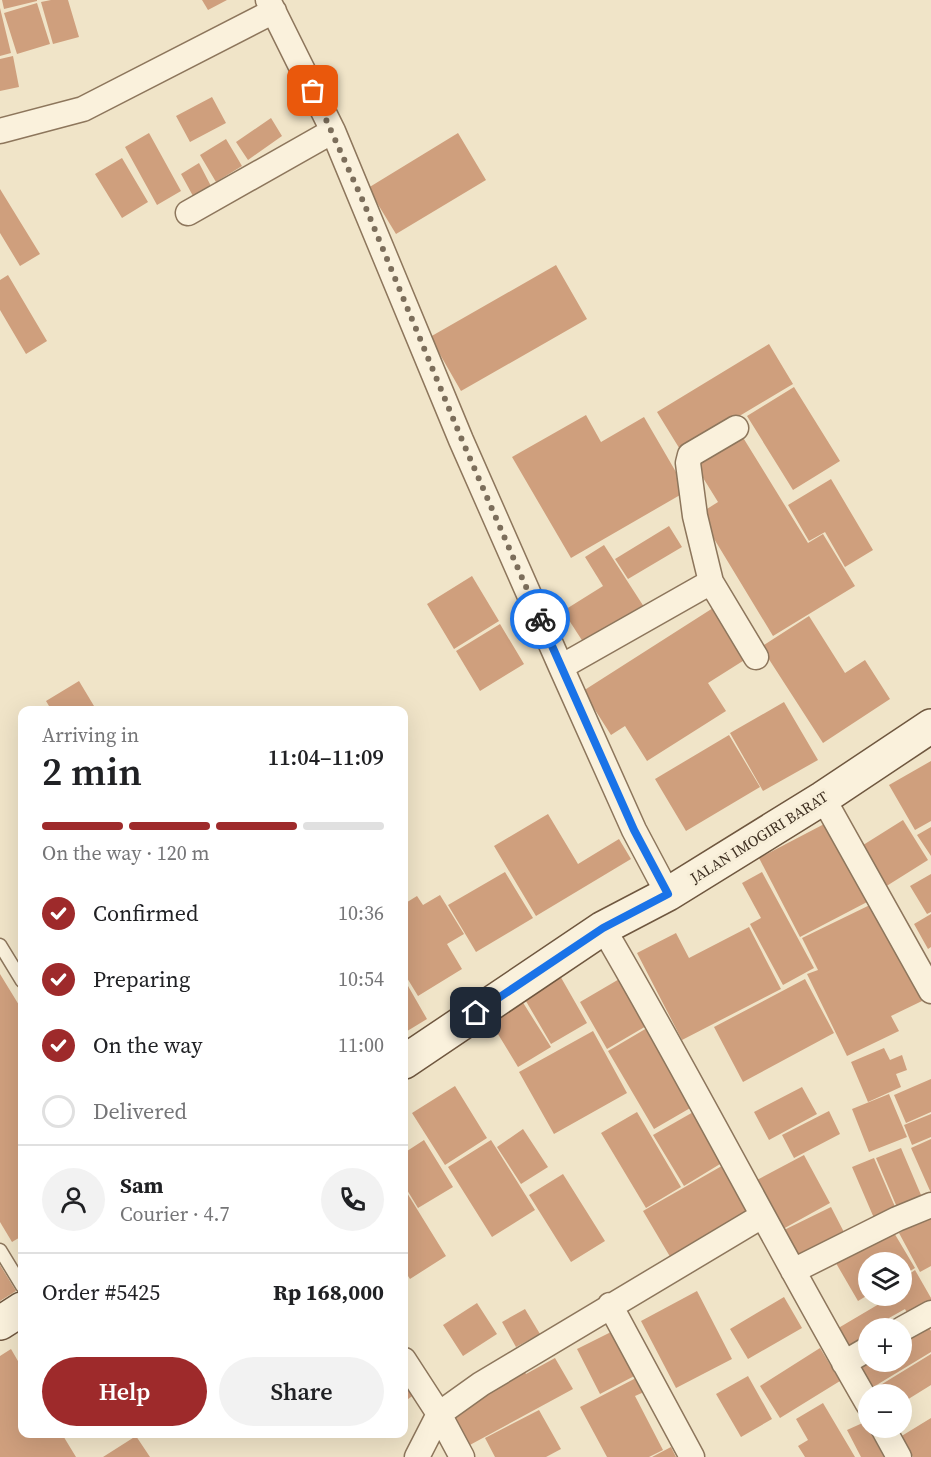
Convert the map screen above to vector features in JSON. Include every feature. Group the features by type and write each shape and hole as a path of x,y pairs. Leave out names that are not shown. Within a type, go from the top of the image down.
{"main road":[{"name":"JALAN IMOGIRI BARAT","path":"408,1059 603,928 668,894 823,798 931,726"},
{"path":"0,1323 18,1312"}],"street":[{"path":"0,131 83,109 271,5 333,132 466,451 561,668 634,830 668,894"},
{"path":"188,213 333,132"},
{"path":"736,428 690,455 688,463 695,516 711,582 756,657"},
{"path":"561,668 711,582"},
{"path":"823,798 931,991"},
{"path":"603,928 661,1027 762,1216 858,1387"},
{"path":"793,1271 897,1219 931,1205"},
{"path":"417,1457 439,1414 481,1384 762,1216"},
{"path":"610,1305 692,1457"},
{"path":"912,1323 931,1313"},
{"path":"844,1363 858,1355"},
{"path":"408,1366 439,1414 462,1457"},
{"path":"888,1438 900,1457"}],"lane":[{"path":"0,945 18,974"},
{"path":"0,1250 18,1279"}],"building":[{"path":"2,0 37,0 37,1 4,9"},
{"path":"68,0 79,37 53,44 41,2"},
{"path":"202,0 227,0 208,10"},
{"path":"37,3 50,44 17,54 4,13"},
{"path":"0,8 11,53 0,56"},
{"path":"13,56 19,87 0,91 0,59"},
{"path":"212,97 226,123 190,142 176,116"},
{"path":"271,118 282,136 248,160 236,142"},
{"path":"149,133 181,191 157,205 125,147"},
{"path":"458,133 486,180 396,234 368,188"},
{"path":"226,139 242,166 216,182 200,155"},
{"path":"122,158 148,202 122,218 95,174"},
{"path":"199,163 211,186 193,196 181,174"},
{"path":"0,189 40,254 20,266 0,233"},
{"path":"556,265 587,319 461,391 430,337"},
{"path":"8,275 47,341 26,354 0,310 0,280"},
{"path":"769,344 793,384 681,451 657,412"},
{"path":"794,387 840,461 793,490 747,416"},
{"path":"586,415 601,442 644,417 687,491 571,558 512,457"},
{"path":"739,431 808,543 823,534 855,586 773,636 699,514 718,502 692,460"},
{"path":"831,479 873,550 845,567 825,532 809,541 788,505"},
{"path":"669,526 682,547 628,579 615,559"},
{"path":"604,545 646,610 587,648 563,611 603,586 585,557"},
{"path":"472,576 499,621 454,649 427,604"},
{"path":"713,608 746,659 708,683 726,711 647,761 625,726 611,735 583,691"},
{"path":"809,616 845,673 865,660 890,699 823,743 761,647"},
{"path":"500,624 524,664 480,691 456,651"},
{"path":"79,681 94,706 49,706 46,701"},
{"path":"784,702 818,760 763,791 730,733"},
{"path":"729,735 760,787 686,831 655,779"},
{"path":"931,761 931,821 915,830 889,785"},
{"path":"548,814 578,864 619,839 631,859 536,916 494,846"},
{"path":"903,820 928,860 885,887 860,847"},
{"path":"828,822 869,901 800,937 759,858"},
{"path":"931,827 931,856 917,835"},
{"path":"505,872 533,918 476,952 448,905"},
{"path":"762,872 814,968 783,985 750,924 761,918 742,883"},
{"path":"931,874 931,912 927,914 910,886"},
{"path":"440,895 464,934 447,944 462,969 418,996 408,980 408,902 417,896 423,905"},
{"path":"874,903 922,1001 891,1016 899,1031 847,1056 807,974 818,970 802,938"},
{"path":"931,914 931,947 928,949 914,924"},
{"path":"749,927 781,989 682,1040 637,953 676,933 689,958"},
{"path":"0,974 18,1003 18,1238 12,1242 0,1222"},
{"path":"559,974 587,1023 551,1044 523,996"},
{"path":"621,978 648,1025 607,1049 580,1002"},
{"path":"805,979 834,1033 743,1082 714,1027"},
{"path":"408,986 427,1019 408,1031"},
{"path":"522,1001 551,1047 518,1067 490,1021"},
{"path":"647,1028 692,1107 654,1129 608,1051"},
{"path":"593,1031 627,1093 554,1134 519,1072"},
{"path":"884,1048 890,1060 902,1055 907,1070 896,1074 901,1087 868,1102 851,1062"},
{"path":"931,1079 931,1112 906,1123 894,1095"},
{"path":"455,1086 487,1138 445,1165 412,1113"},
{"path":"802,1087 817,1114 769,1140 754,1112"},
{"path":"889,1094 907,1137 869,1152 852,1109"},
{"path":"695,1111 725,1161 684,1186 653,1135"},
{"path":"829,1111 840,1134 794,1158 782,1135"},
{"path":"637,1112 681,1187 646,1208 601,1133"},
{"path":"931,1114 931,1137 912,1145 904,1125"},
{"path":"523,1129 548,1167 521,1184 497,1147"},
{"path":"931,1139 931,1193 911,1148"},
{"path":"424,1140 453,1187 418,1208 408,1192 408,1150"},
{"path":"491,1140 535,1210 492,1237 448,1167"},
{"path":"901,1148 924,1202 899,1212 876,1158"},
{"path":"804,1155 830,1203 783,1229 757,1180"},
{"path":"874,1158 899,1216 877,1225 852,1167"},
{"path":"727,1163 755,1213 672,1260 643,1211"},
{"path":"563,1174 605,1241 571,1262 529,1195"},
{"path":"408,1194 446,1256 410,1279 408,1276"},
{"path":"831,1207 846,1236 796,1260 782,1231"},
{"path":"931,1216 931,1266 920,1272 912,1257 912,1252 909,1252 899,1233"},
{"path":"890,1226 905,1252 858,1252 858,1301 833,1258"},
{"path":"0,1265 16,1291 0,1301"},
{"path":"915,1270 931,1298 931,1309 912,1319 905,1309 889,1318 858,1318 858,1347 848,1353 835,1330 876,1306 912,1306 912,1272"},
{"path":"697,1291 732,1359 676,1388 641,1321"},
{"path":"784,1297 802,1328 748,1359 730,1329"},
{"path":"477,1303 497,1334 463,1356 443,1325"},
{"path":"525,1309 540,1334 516,1347 502,1322"},
{"path":"923,1318 931,1331 931,1352 912,1364 912,1325"},
{"path":"613,1331 640,1373 600,1394 577,1349"},
{"path":"820,1348 840,1381 780,1418 760,1386"},
{"path":"11,1349 18,1361 18,1438 64,1438 76,1457 0,1457 0,1356"},
{"path":"931,1354 931,1385 912,1397 912,1384 882,1384 902,1372 912,1372 912,1366"},
{"path":"555,1358 573,1389 468,1446 448,1410 520,1363 526,1374"},
{"path":"860,1372 898,1372 878,1384 867,1384"},
{"path":"748,1376 772,1419 741,1437 716,1394"},
{"path":"636,1378 644,1392 635,1396 663,1450 649,1457 607,1457 580,1407"},
{"path":"408,1382 415,1394 408,1399"},
{"path":"823,1403 855,1457 805,1457 798,1446 808,1440 796,1419"},
{"path":"539,1410 561,1449 546,1457 495,1457 485,1438"},
{"path":"931,1418 931,1457 913,1457 901,1438 912,1438 912,1430"},
{"path":"858,1425 858,1438 874,1438 884,1457 861,1457 847,1430"},
{"path":"133,1438 137,1438 150,1457 103,1457"},
{"path":"671,1447 676,1457 652,1457"}],"way so far":[{"path":"313,91 363,201 462,440 540,619"}],"route":[{"path":"476,1013 603,928 668,894 634,830 540,619"}]}
